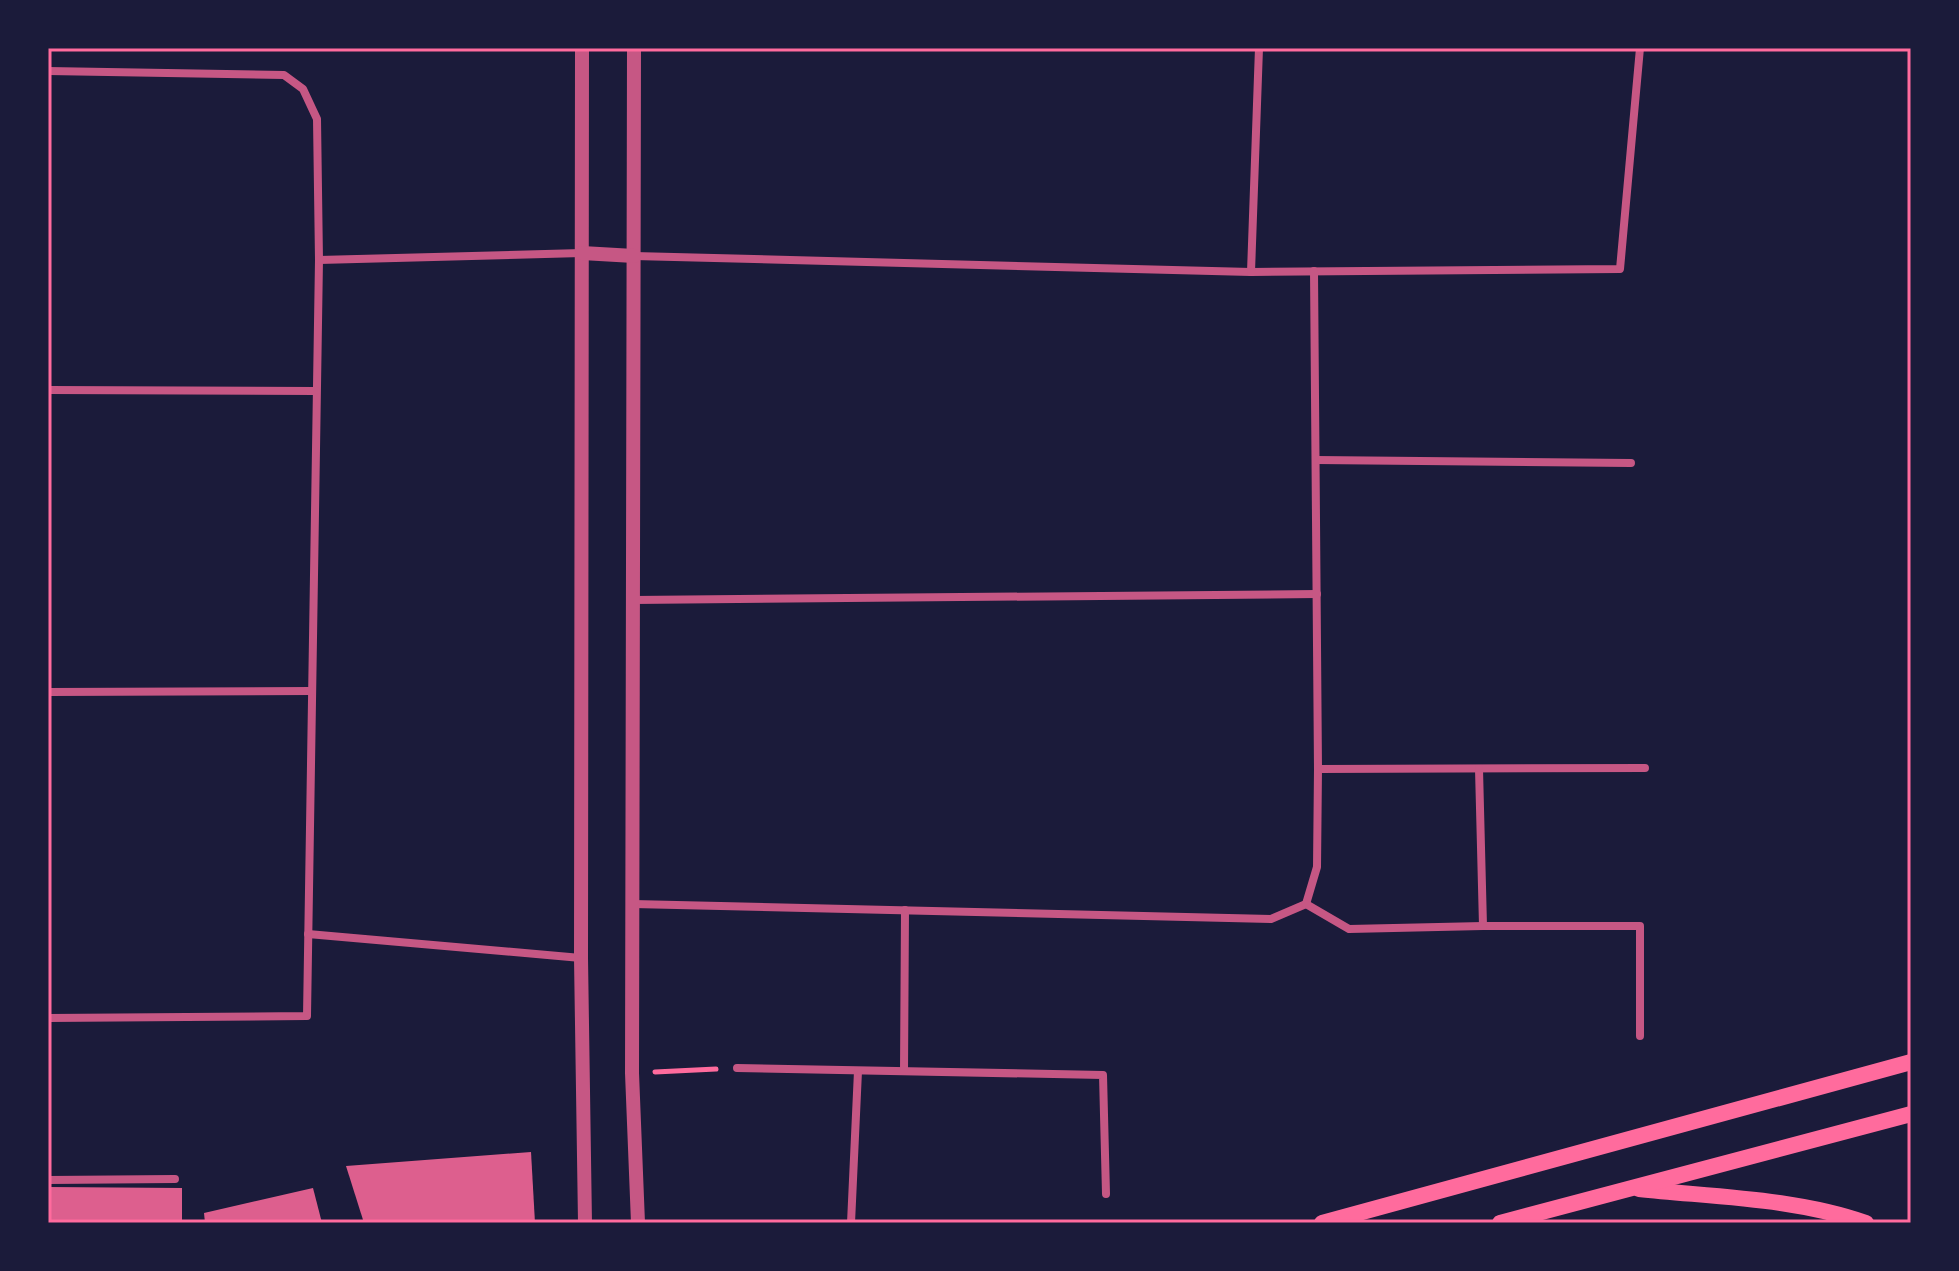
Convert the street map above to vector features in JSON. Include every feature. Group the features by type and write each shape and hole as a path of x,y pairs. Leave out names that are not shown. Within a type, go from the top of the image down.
{"main road":[{"path":"1322,1223 1911,1062"},
{"path":"1500,1223 1911,1114"},
{"path":"1629,1188 1815,1210 1866,1223"}],"street":[{"path":"582,48 581,958 585,1223"},
{"path":"634,48 632,1073 638,1223"},
{"path":"1251,272 1259,48"},
{"path":"319,260 582,253 1251,272 1620,269 1640,48"},
{"path":"48,71 284,75 303,89 317,119 319,260 307,1016 48,1018"},
{"path":"1306,904 1317,867 1314,271"},
{"path":"48,390 316,391"},
{"path":"1316,460 1631,463"},
{"path":"633,600 1317,594"},
{"path":"48,692 312,691"},
{"path":"1318,769 1645,768"},
{"path":"1479,769 1483,926"},
{"path":"633,904 1271,919 1306,904"},
{"path":"1306,904 1349,929 1640,926 1640,1036"},
{"path":"904,1071 905,910"},
{"path":"308,934 581,958"},
{"path":"737,1068 1103,1075 1106,1194"},
{"path":"851,1223 858,1071"},
{"path":"48,1180 175,1179"}],"path":[{"path":"632,1073 737,1068"}],"building":[{"path":"531,1152 535,1223 364,1223 346,1166"},
{"path":"48,1187 182,1188 182,1223 48,1223"},
{"path":"313,1188 322,1223 205,1223 204,1213"}]}
